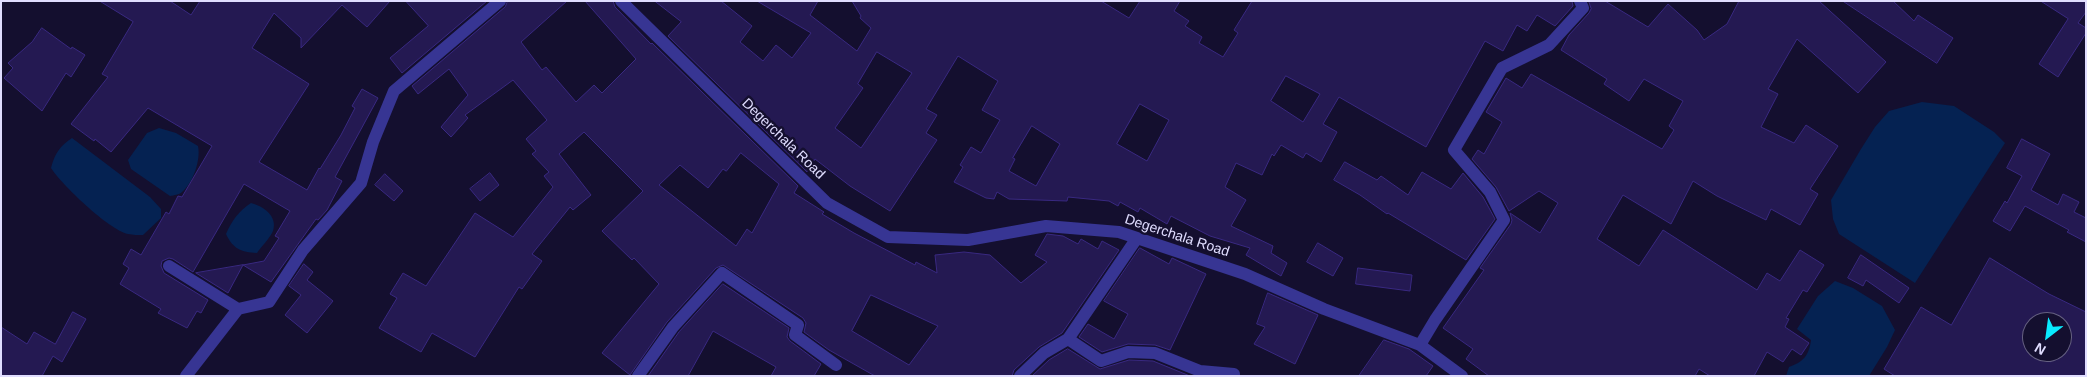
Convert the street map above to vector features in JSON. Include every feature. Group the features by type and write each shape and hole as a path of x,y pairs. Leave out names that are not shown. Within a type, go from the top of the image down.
{"street":[{"path":"186,376 238,309 269,302 303,250 361,183 373,142 394,91 500,1"},
{"name":"Degerchala Road","path":"621,1 827,203 888,237 968,240 1046,226 1119,232 1245,274 1324,309 1420,345 1462,376"},
{"path":"1420,345 1504,220 1490,192 1454,150 1502,68 1549,45 1583,8 1580,1"},
{"path":"1020,376 1044,353 1068,339 1137,238"},
{"path":"169,266 238,309"},
{"path":"638,376 674,327 722,273 798,325 794,335 836,365"},
{"path":"1068,339 1101,361 1128,352 1155,353 1200,371 1234,374"}],"water":[{"path":"1922,102 1954,106 1994,132 2005,143 1915,283 1839,234 1833,219 1831,200 1875,127 1889,111"},
{"path":"159,128 176,133 198,146 199,152 193,177 186,188 176,195 170,196 131,169 128,160 147,133"},
{"path":"72,138 150,197 161,209 161,218 143,235 128,234 109,224 75,195 56,175 51,168 54,158 64,144"},
{"path":"251,203 265,209 271,216 274,226 272,234 257,253 238,249 226,234 236,216"},
{"path":"1835,281 1853,288 1882,306 1895,330 1887,347 1869,376 1786,376 1789,367 1804,358 1810,346 1811,340 1797,329 1818,296"}],"building":[{"path":"100,1 170,1 191,15 200,1 390,1 367,27 342,5 301,48 301,38 274,13 252,48 309,84 259,162 307,190 341,135 355,108 352,106 362,89 378,98 335,177 342,181 327,210 318,220 316,219 271,282 243,265 264,261 279,238 275,236 290,211 244,184 193,272 173,259 169,258 162,261 161,266 164,273 208,300 201,313 197,311 187,328 158,313 161,309 120,284 129,268 123,264 131,249 141,255 166,212 169,214 178,196 182,197 212,146 148,108 111,152 71,124 108,77 102,74 133,22"},
{"path":"406,1 487,1 402,73 390,58 428,26"},
{"path":"508,1 567,1 521,42 542,70 546,67 576,102 594,85 602,93 636,59 585,1 613,1 615,7 651,44 798,186 794,193 824,212 822,214 915,265 916,262 937,273 935,255 964,252 990,255 1021,283 1047,262 1035,255 1047,234 1063,236 1078,244 1081,239 1098,249 1102,241 1119,250 1062,333 1039,347 1014,370 1012,376 875,376 829,350 804,332 806,323 803,318 723,265 716,268 667,322 630,375 602,353 659,284 634,258 632,260 602,231 643,191 584,132 559,154 591,195 573,210 570,207 532,254 542,261 522,289 519,287 475,357 432,333 421,352 379,328 397,298 390,294 403,273 426,286 475,213 513,237 553,187 544,176 549,172 532,154 536,151 526,139 547,120 513,80 465,115 468,118 451,137 441,127 468,95 449,69 418,94 412,86 505,7","holes":["741,153 779,184 752,233 747,229 736,246 659,185 680,165 708,188 723,169 726,171","871,295 938,326 909,365 852,331"]},
{"path":"655,1 721,1 752,26 740,42 763,61 776,45 792,58 811,33 757,1 818,1 810,15 857,51 871,28 860,18 861,16 852,1 1101,1 1129,18 1140,1 1180,1 1174,11 1189,21 1185,26 1202,37 1199,43 1223,57 1238,33 1234,30 1252,1 1572,1 1573,6 1555,26 1537,15 1527,31 1517,25 1503,51 1485,41 1426,147 1339,97 1323,124 1337,132 1321,162 1306,153 1303,158 1281,145 1274,156 1272,154 1262,175 1236,163 1225,187 1246,200 1231,226 1273,246 1271,253 1287,263 1281,276 1246,255 1250,248 1210,236 1171,216 1167,224 1140,208 1138,212 1120,202 1118,206 1109,201 1068,197 1067,201 1009,199 997,192 994,199 986,198 954,182 963,167 960,165 971,147 981,153 1000,120 982,110 998,81 958,56 926,109 937,115 926,133 937,140 890,211 850,186 815,159 807,172 668,36 681,22","holes":["877,52 912,73 861,148 835,128 863,88 858,84","1286,76 1320,94 1303,122 1271,101","1140,104 1169,120 1147,161 1117,144","1032,126 1060,144 1036,186 1009,171 1015,159 1013,158"]},
{"path":"1589,1 1605,1 1648,27 1668,4 1697,30 1704,40 1727,24 1739,1 1819,1 1886,62 1858,93 1797,39 1768,89 1778,94 1761,127 1794,143 1806,125 1838,146 1810,189 1818,194 1800,225 1771,209 1766,220 1717,196 1693,181 1671,224 1623,195 1597,239 1639,266 1663,230 1757,290 1767,273 1780,281 1800,250 1824,265 1807,292 1803,290 1786,318 1789,319 1785,327 1809,343 1801,355 1792,349 1783,362 1767,352 1754,376 1710,376 1699,369 1695,376 1489,376 1466,359 1473,349 1443,328 1484,270 1480,268 1511,224 1510,213 1540,233 1558,203 1539,191 1509,211 1496,187 1472,159 1478,150 1484,154 1502,122 1486,112 1506,78 1522,88 1531,74 1662,149 1674,130 1669,126 1683,101 1644,79 1629,101 1604,84 1607,79 1561,50 1569,35 1589,13 1591,9"},
{"path":"1843,1 1893,1 1914,21 1918,15 1953,38 1937,63"},
{"path":"2041,1 2086,1 2086,12 2078,23 2086,28 2086,33 2058,77 2039,64 2068,19"},
{"path":"42,28 71,49 72,47 85,55 71,77 66,73 42,111 4,78 13,68 8,63 32,42"},
{"path":"2022,139 2050,154 2031,190 2058,205 2063,194 2079,202 2074,212 2086,218 2086,242 2067,232 2069,230 2025,206 2010,231 1993,221 2005,201 2007,203 2022,176 2007,168"},
{"path":"1345,162 1377,180 1381,176 1408,195 1422,172 1451,189 1463,173 1483,197 1495,219 1466,260 1387,214 1334,180"},
{"path":"490,173 499,185 480,201 470,189"},
{"path":"385,174 403,191 394,201 375,185"},
{"path":"1318,243 1343,258 1333,276 1307,262"},
{"path":"1140,248 1169,264 1172,258 1206,274 1170,350 1155,345 1128,344 1102,352 1079,337 1088,324 1114,339 1128,314 1104,301"},
{"path":"1861,255 1909,288 1899,303 1866,280 1863,286 1848,278"},
{"path":"1990,258 2049,294 2086,312 2086,376 1895,376 1884,369 1921,307 1951,325"},
{"path":"304,264 313,272 307,280 333,301 307,333 285,315 301,295 289,286"},
{"path":"243,265 228,293 196,273"},
{"path":"1358,268 1412,275 1410,291 1356,284"},
{"path":"723,284 789,328 787,337 790,341 821,364 814,376 771,376 776,367 713,331 688,376 648,376 679,332"},
{"path":"1268,293 1318,315 1295,364 1254,344 1265,327 1257,324"},
{"path":"73,312 86,319 62,362 53,356 42,376 1,376 1,327 27,344 34,332 55,344"},
{"path":"1384,340 1409,349 1433,366 1426,376 1359,376"},
{"path":"1068,349 1100,369 1129,360 1153,361 1190,376 1032,376 1049,360"}]}
